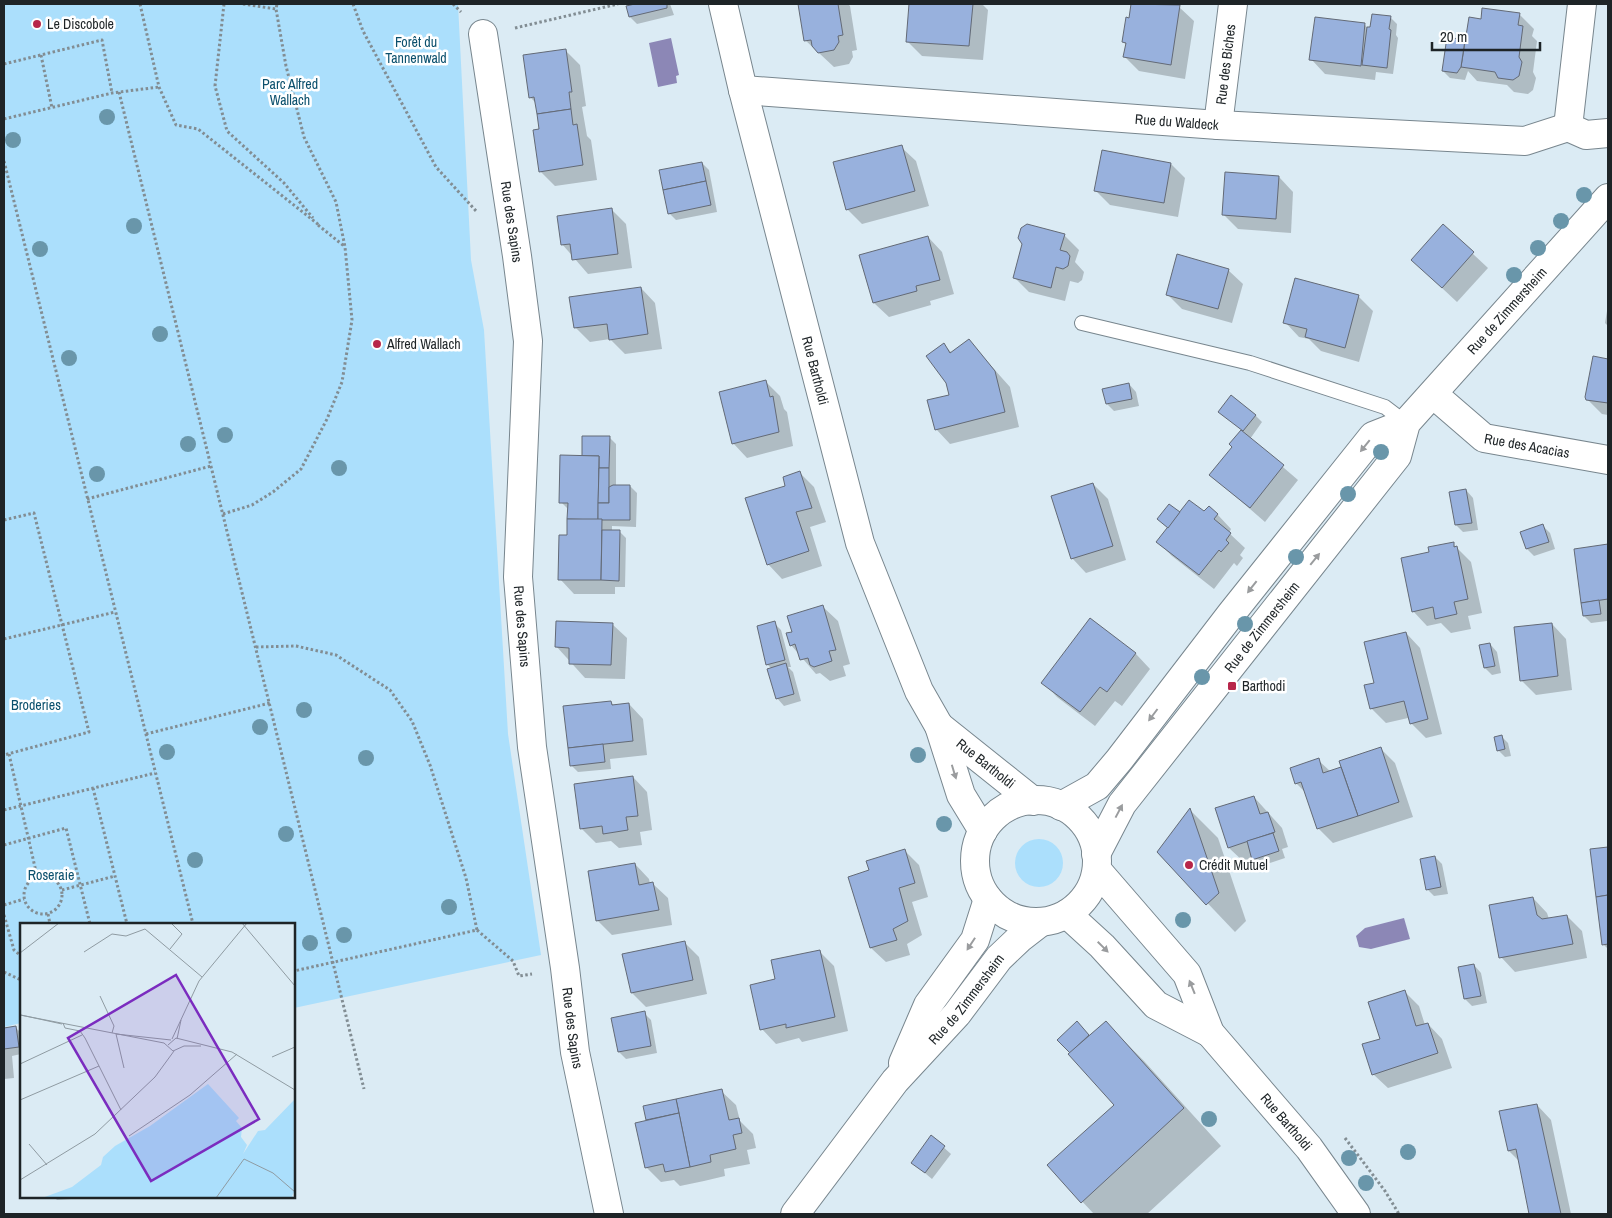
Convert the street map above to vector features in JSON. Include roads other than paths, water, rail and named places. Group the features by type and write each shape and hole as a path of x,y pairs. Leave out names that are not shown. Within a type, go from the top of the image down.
{"street":[{"name":"Rue Bartholdi","path":"723,4 743,90 860,543 901,650 919,691 939,726 961,795 983,831"},
{"name":"Rue des Biches","path":"1218,125 1233,4"},
{"path":"1582,4 1568,127 1586,135 1608,133"},
{"name":"Rue des Sapins","path":"482,34 517,256 528,341 518,577 532,747 565,968 575,1052 608,1214"},
{"name":"Rue du Waldeck","path":"743,90 1218,125 1525,142 1568,127"},
{"name":"Rue de Zimmersheim","path":"1061,806 1097,786 1120,760 1231,614 1373,436 1406,423 1608,198"},
{"name":"Rue des Acacias","path":"1433,394 1484,438 1608,460"},
{"name":"Rue de Zimmersheim","path":"1096,862 1122,804 1397,456 1406,423"},
{"name":"Rue Bartholdi","path":"939,726 1033,801"},
{"path":"1033,801 1047,801 1061,806 1074,813 1085,825 1092,838 1096,862 1092,884 1082,901 1067,914 1041,922 1013,918 1001,912 988,899 979,883 975,866 976,848 983,831 1006,808 1033,801"},
{"name":"Rue Bartholdi","path":"1096,862 1187,974 1210,1032 1309,1148 1356,1214"},
{"name":"Rue de Zimmersheim","path":"895,1081 928,1005 975,940 988,899"},
{"name":"Rue Bartholdi","path":"1067,914 1102,946 1156,1005 1210,1032"},
{"name":"Rue de Zimmersheim","path":"795,1214 895,1081 957,1014 999,958 1041,922"}],"lane":[{"path":"1082,323 1250,363 1386,407 1406,423"}],"place":[{"name":"Le Discobole","path":"37,24"},
{"name":"Alfred Wallach","path":"377,344"},
{"name":"Barthodi","path":"1232,686"},
{"name":"Crédit Mutuel","path":"1189,865"}],"park label":[{"name":"Forêt du Tannenwald","path":"416,50"},
{"name":"Parc Alfred Wallach","path":"290,92"},
{"name":"Broderies","path":"36,705"},
{"name":"Roseraie","path":"51,875"}]}
